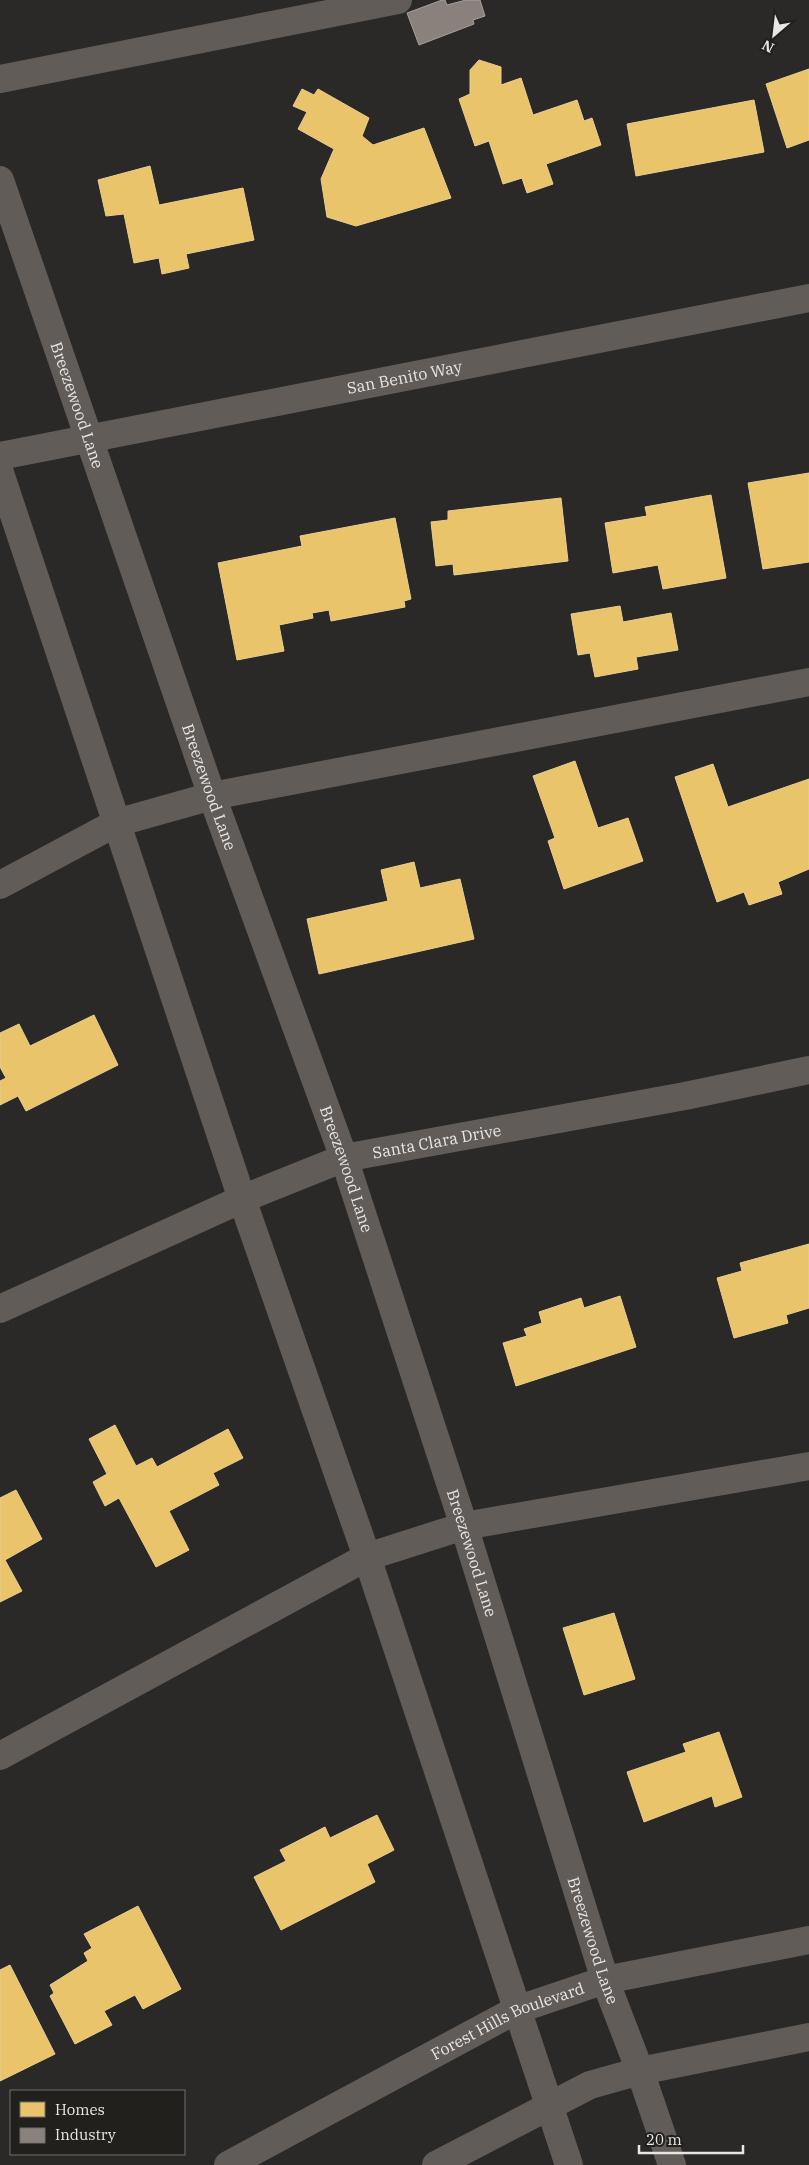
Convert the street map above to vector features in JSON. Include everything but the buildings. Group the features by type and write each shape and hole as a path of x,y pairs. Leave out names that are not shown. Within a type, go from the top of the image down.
{"street":[{"path":"0,79 398,0"},
{"name":"Breezewood Lane","path":"0,180 212,796 344,1158 464,1526 606,1980 672,2165"},
{"name":"San Benito Way","path":"0,456 89,439 128,429 809,298"},
{"path":"0,473 242,1199 366,1557 568,2165"},
{"path":"0,886 116,823 212,796 809,682"},
{"name":"Santa Clara Drive","path":"0,1309 242,1199 344,1158 685,1096 809,1070"},
{"path":"0,1756 366,1557 464,1526 809,1466"},
{"name":"Forest Hills Boulevard","path":"228,2165 516,2010 606,1980 809,1940"},
{"path":"436,2165 548,2105 590,2085 640,2071 809,2037"}]}
